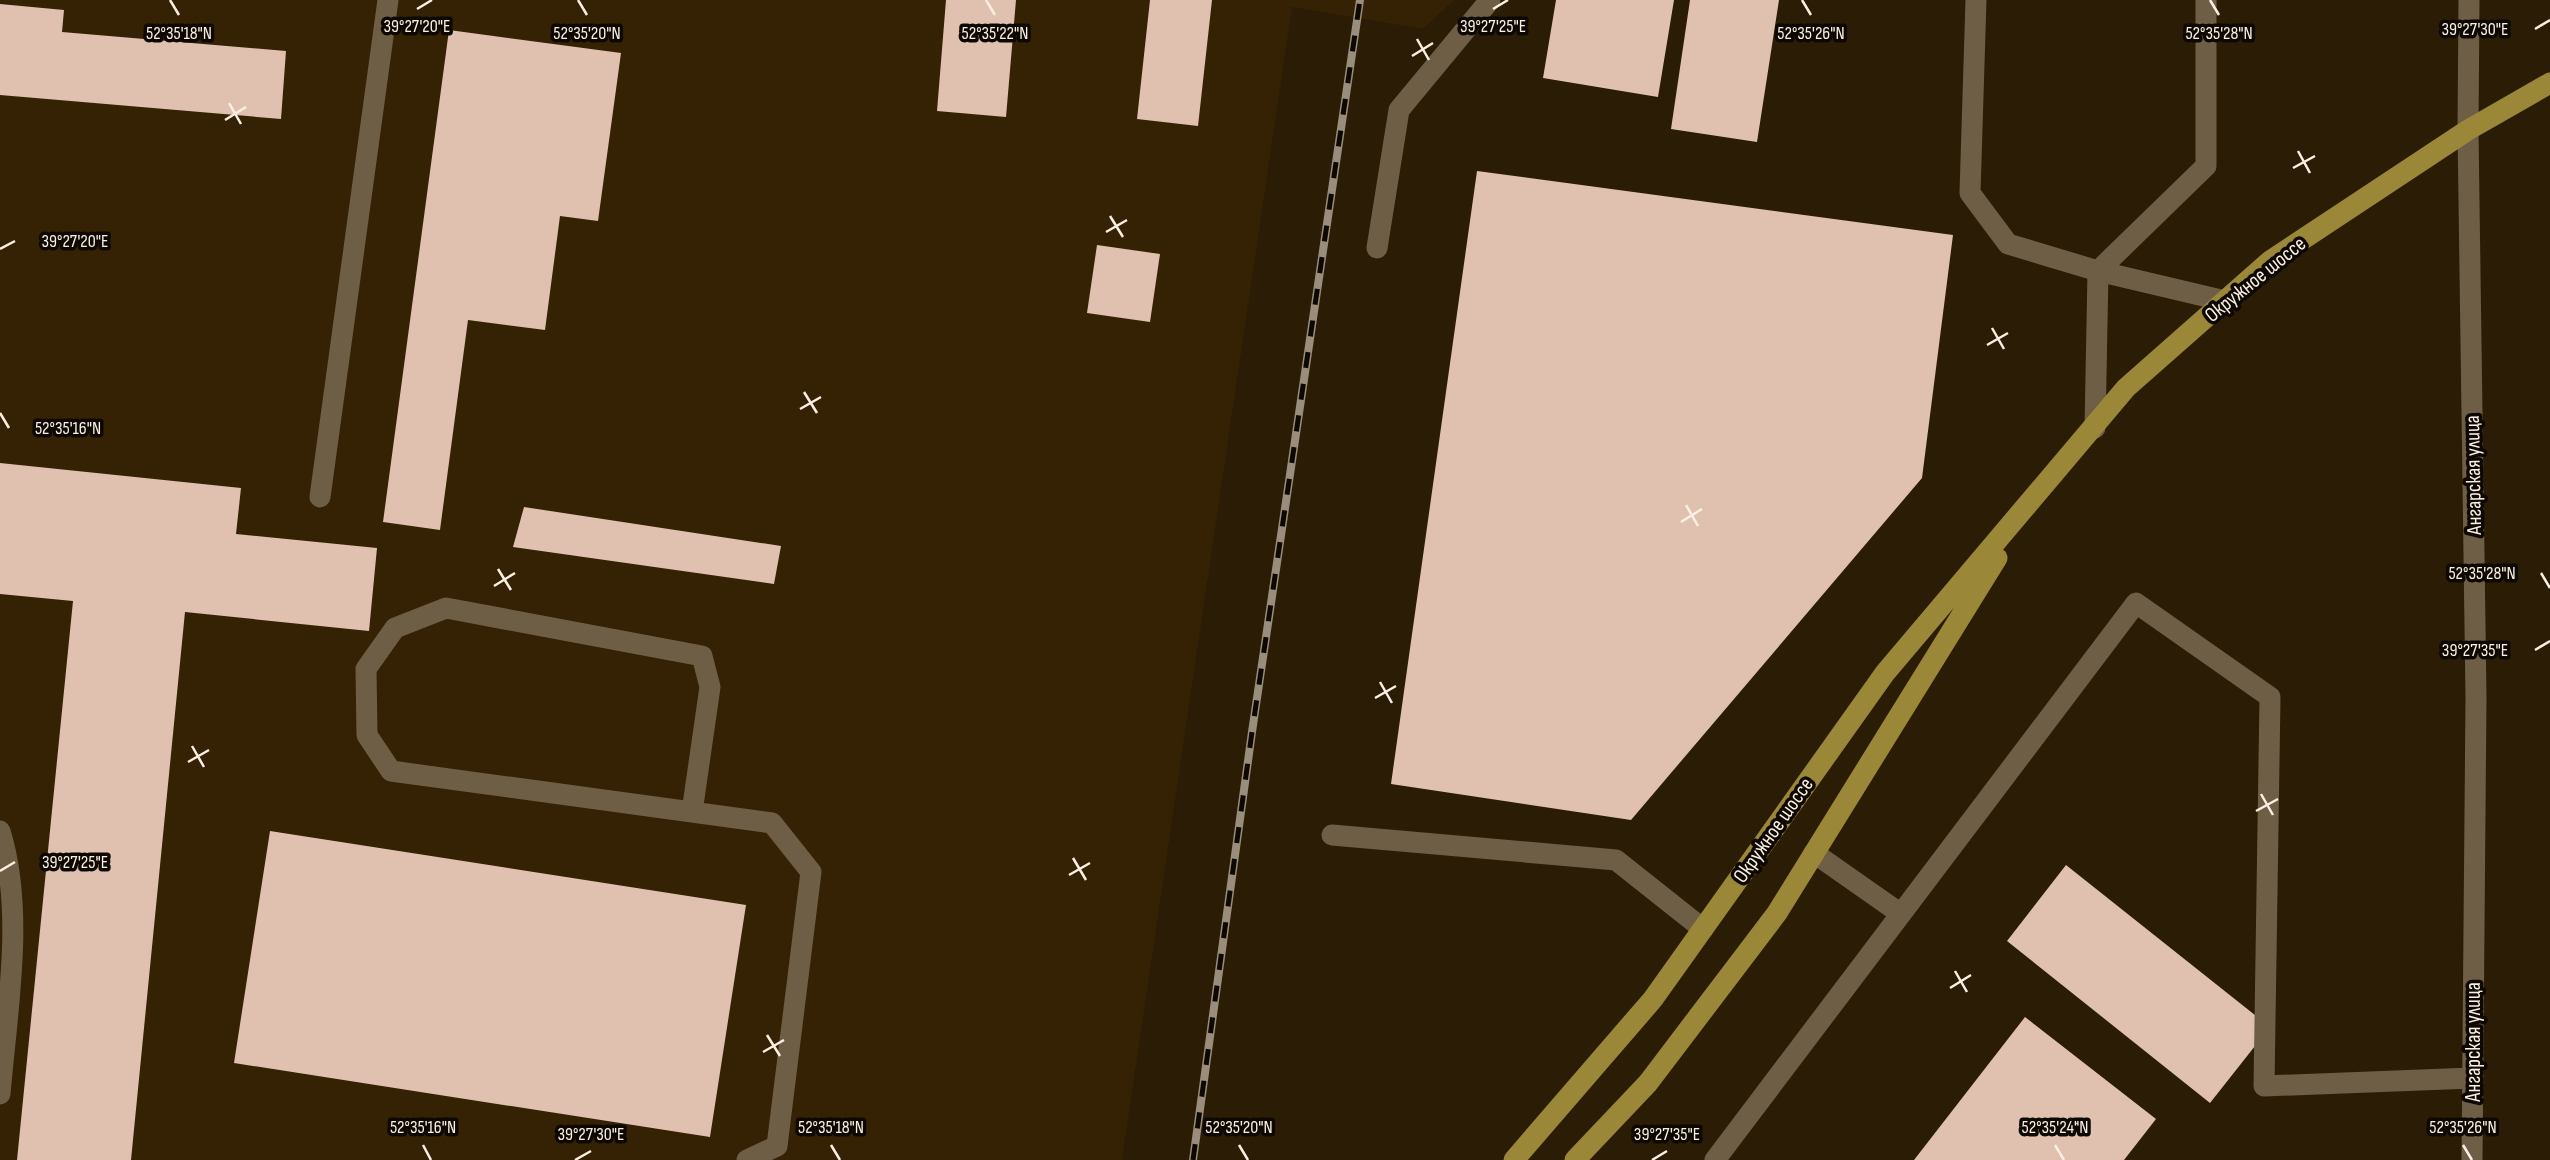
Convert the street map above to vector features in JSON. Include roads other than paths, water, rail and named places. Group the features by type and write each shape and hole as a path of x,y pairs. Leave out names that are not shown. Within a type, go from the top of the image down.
{"main road":[{"name":"Окружное шоссе","path":"1514,1160 1653,999 1885,673 2095,428 2126,388 2270,261 2468,130 2550,83"},
{"name":"Окружное шоссе","path":"1575,1160 1648,1083 1777,913 2034,499"}],"street":[{"path":"320,497 387,0"},
{"path":"1377,248 1399,110 1490,0"},
{"path":"1976,0 1970,192 2008,244 2098,271 2225,301"},
{"path":"2095,428 2098,271 2206,166 2206,0"},
{"name":"Ангарская улица","path":"2469,0 2468,130 2476,697 2472,1160"},
{"path":"1715,1160 2136,603 2270,697 2263,1086 2472,1078"},
{"path":"692,812 710,687 702,656 446,608 394,628 366,669 367,735 391,771 772,823 811,872 777,1146 747,1160"},
{"path":"0,831 6,851 14,927 0,1094"},
{"path":"1332,835 1616,860 1703,929"},
{"path":"1814,853 1901,914"}],"railway":[{"path":"1193,1160 1252,732 1360,0"}]}
